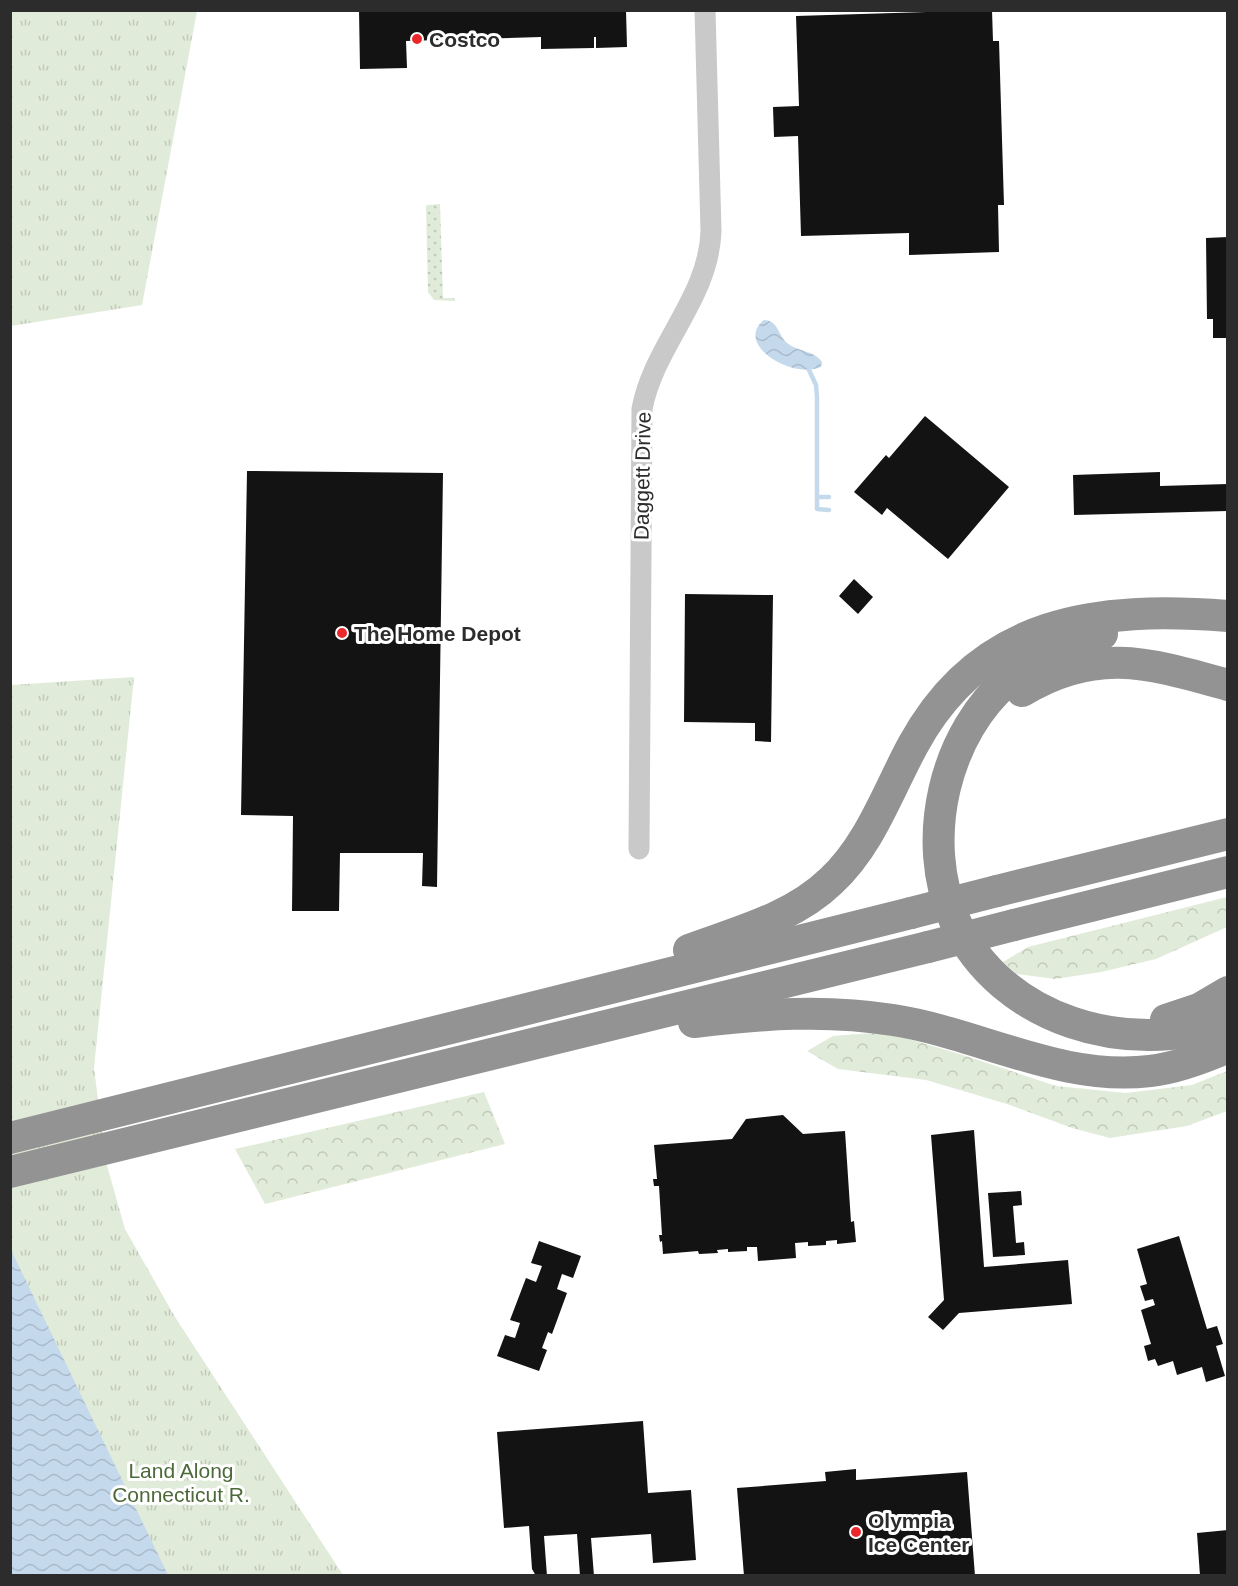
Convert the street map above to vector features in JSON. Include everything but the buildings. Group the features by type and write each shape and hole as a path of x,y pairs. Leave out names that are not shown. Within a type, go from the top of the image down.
{"highway":[{"path":"534,1006 767,920 788,911 816,894 845,867 863,840 932,715 960,681 995,653 1036,633 1093,618 1145,613 1227,617"},
{"path":"1227,617 1168,621 1105,633 1056,650 1023,669 1000,687 972,721 953,762 942,808 939,840 944,885 955,921 969,945 988,968 1024,999 1068,1021 1118,1034 1167,1035 1195,1031 1227,1021"},
{"path":"942,808 958,765 981,729 1011,700 1047,678 1092,664 1121,662 1151,665 1227,685"},
{"path":"10,1138 1227,834"},
{"path":"10,1173 1227,872"},
{"path":"1024,999 1069,1019 1102,1025 1125,1026 1149,1024 1175,1018 1227,992"},
{"path":"556,1039 732,1018 807,1012 906,1022 1062,1065 1104,1072 1164,1069 1193,1061 1227,1047"}],"street":[{"name":"Daggett Drive","path":"639,849 642,409 650,380 697,291 710,252 705,10"}],"green space":[{"path":"11,10 197,11 142,305 11,326"},
{"path":"440,204 443,298 455,298 455,301 434,300 428,292 426,207"},
{"name":"Land Along Connecticut R.","path":"134,677 94,1068 106,1162 125,1229 175,1317 343,1575 139,1575 11,1366 11,685"},
{"path":"1227,897 1227,927 1156,959 1101,972 1055,979 1017,974 1003,962 1028,947"},
{"path":"885,1032 1056,1086 1126,1093 1192,1085 1227,1071 1227,1111 1187,1126 1110,1138 1072,1128 1007,1104 926,1080 838,1069 807,1051 833,1036"},
{"path":"484,1092 505,1144 265,1204 235,1149"}],"water":[{"path":"764,320 775,325 787,343 819,358 822,362 821,367 808,370 795,368 781,364 770,357 756,339 757,329"},
{"path":"11,1250 168,1575 11,1575"}],"waterway":[{"path":"809,370 816,385 817,397 817,509 829,510"},
{"path":"817,497 829,497"}],"place":[{"name":"Costco","path":"417,39"},
{"name":"The Home Depot","path":"342,633"},
{"name":"Olympia Ice Center","path":"856,1532"}]}
